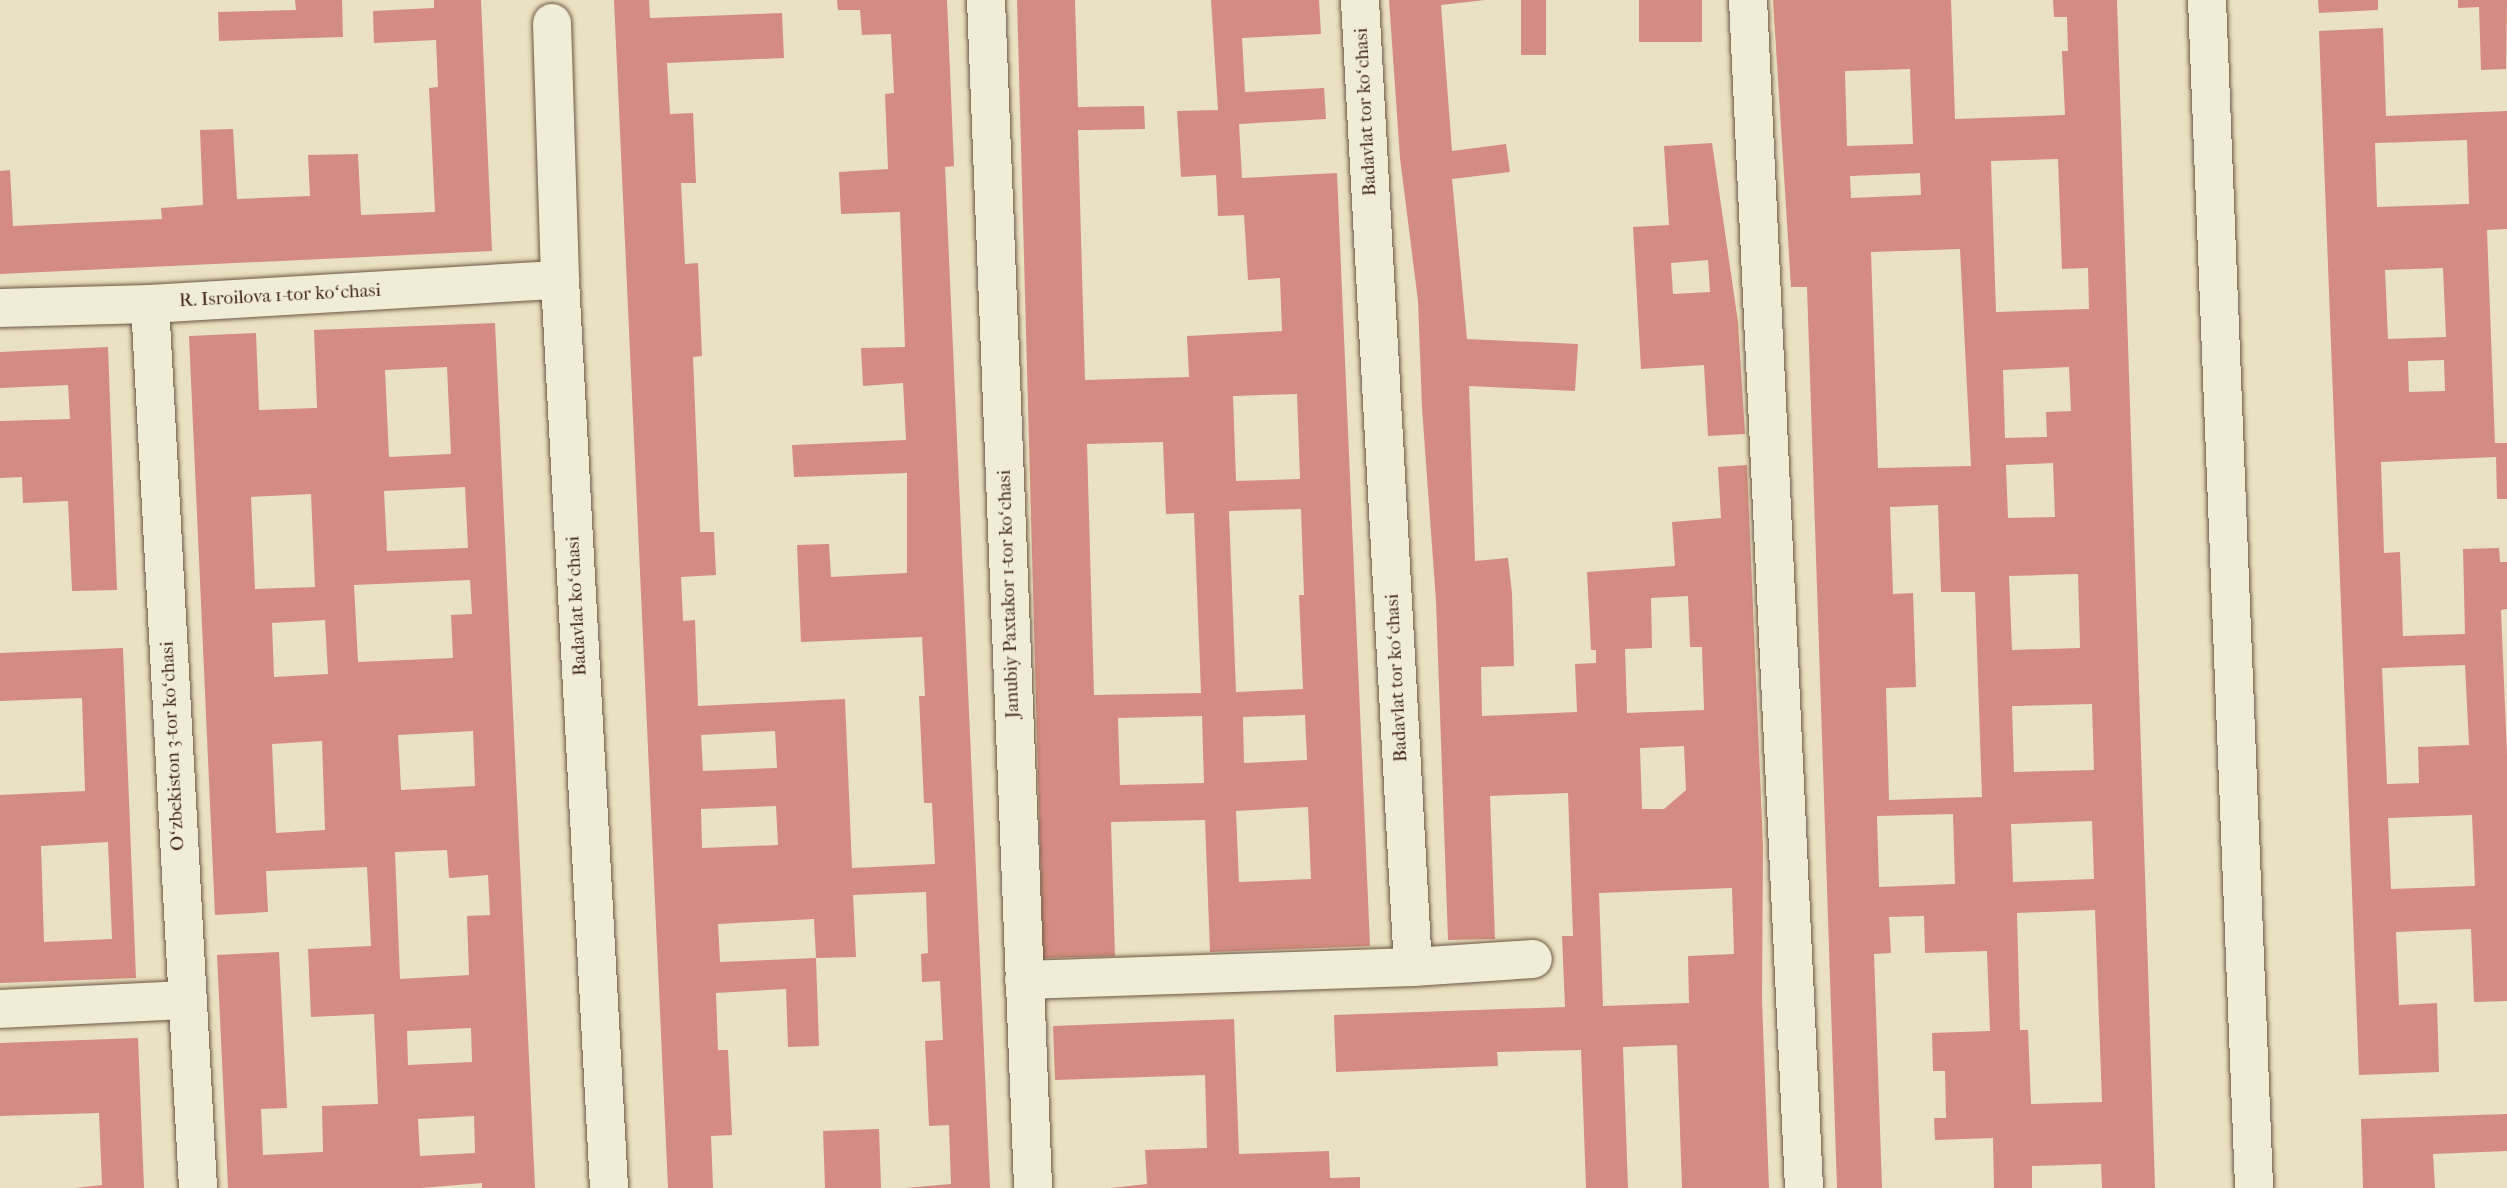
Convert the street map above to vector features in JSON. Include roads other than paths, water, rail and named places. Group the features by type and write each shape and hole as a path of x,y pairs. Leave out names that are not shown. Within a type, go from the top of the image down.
{"street":[{"name":"Janubiy Paxtakor 1-tor koʻchasi","path":"986,0 1033,1188"},
{"name":"Badavlat tor koʻchasi","path":"1360,0 1413,967"},
{"path":"1748,0 1804,1188"},
{"path":"2207,0 2254,1188"},
{"name":"Badavlat koʻchasi","path":"552,23 560,280 608,1188"},
{"name":"R. Isroilova 1-tor koʻchasi","path":"0,308 150,303 560,280"},
{"name":"Oʻzbekiston 3-tor koʻchasi","path":"150,303 198,1188"},
{"path":"1024,979 1413,967 1533,959"},
{"path":"0,1009 187,1000"}]}
